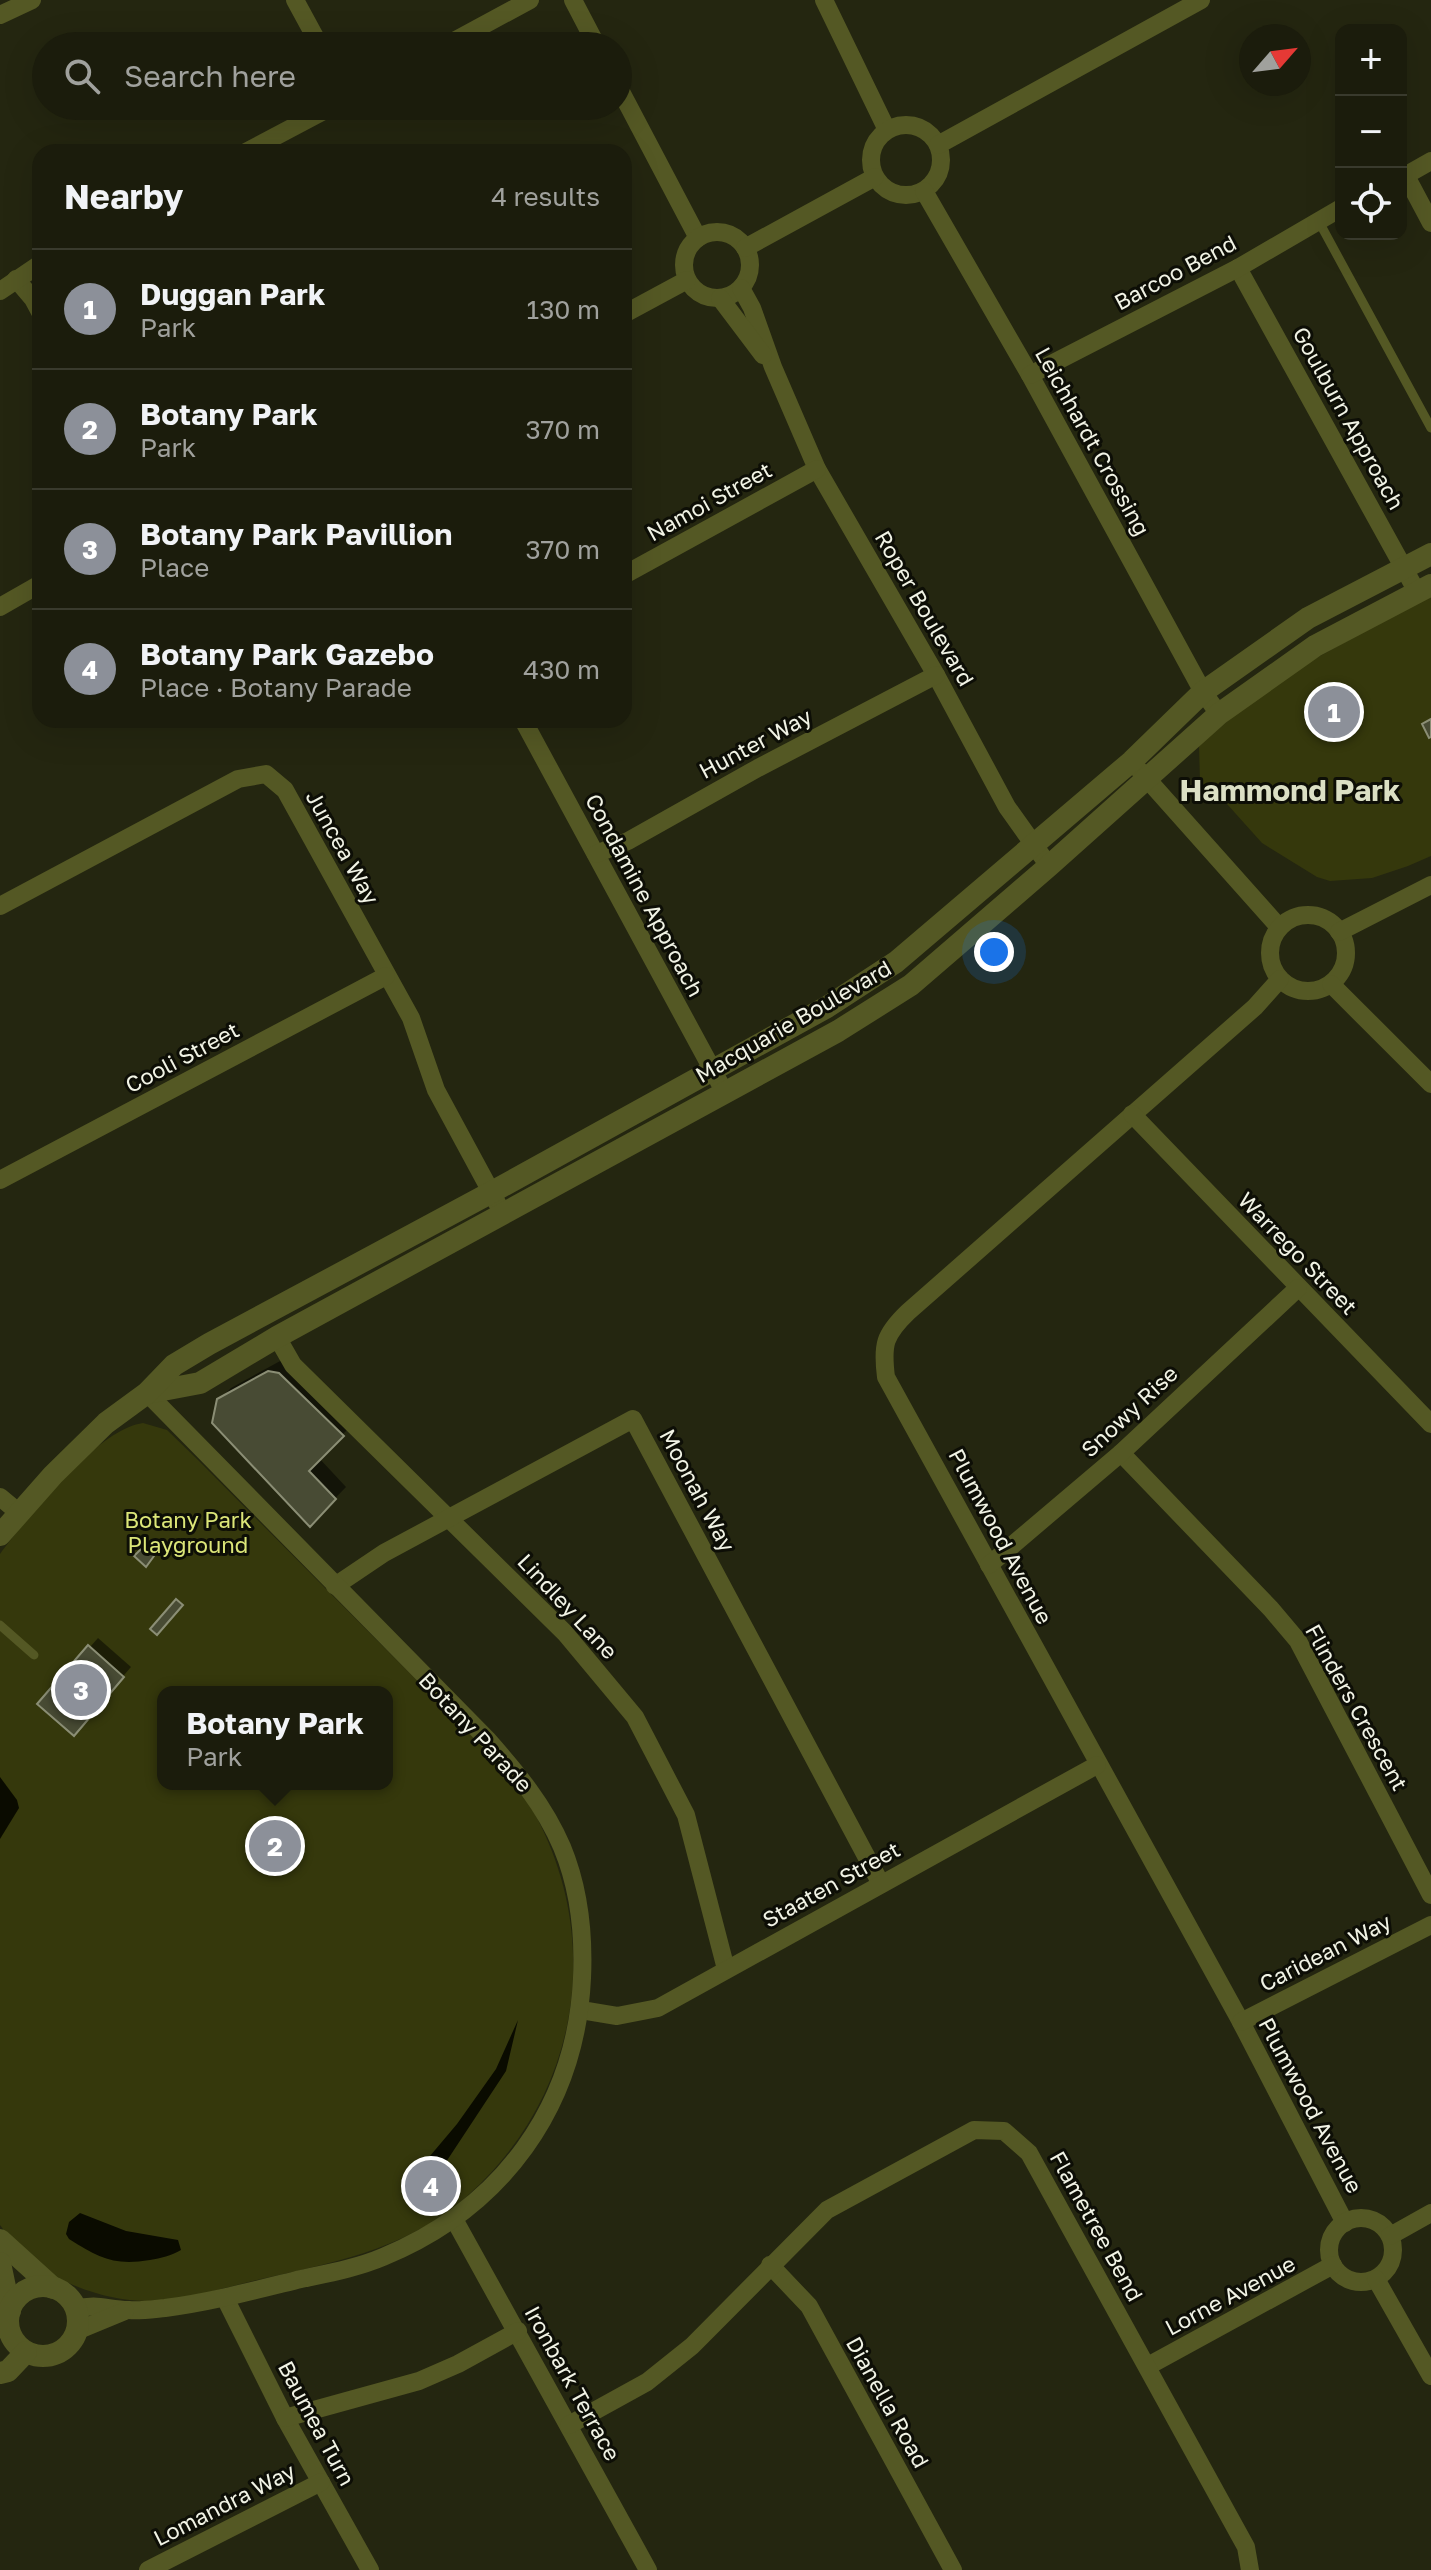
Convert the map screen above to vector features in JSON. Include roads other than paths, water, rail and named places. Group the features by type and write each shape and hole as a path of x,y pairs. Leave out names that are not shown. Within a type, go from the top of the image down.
{"street":[{"path":"0,15 32,0"},
{"path":"295,0 312,32"},
{"path":"471,32 530,0"},
{"path":"573,0 590,32"},
{"path":"824,0 887,130"},
{"path":"938,145 1201,0"},
{"path":"632,113 698,238"},
{"path":"261,144 307,120"},
{"path":"910,125 921,128 938,145 941,165 932,184 924,191 902,195 891,192 875,177 872,167 874,146 887,130 910,125"},
{"path":"1407,175 1431,161"},
{"path":"745,248 875,177"},
{"path":"1407,182 1431,223"},
{"name":"Leichhardt Crossing","path":"924,191 1030,375 1203,692 1219,714"},
{"name":"Barcoo Bend","path":"1030,375 1238,268 1335,211"},
{"path":"718,232 738,240 745,248 750,268 741,288 728,297 701,294 687,280 686,252 698,238 718,232"},
{"name":"Goulburn Approach","path":"1238,268 1403,567 1424,588"},
{"path":"0,291 32,269"},
{"path":"16,279 32,298"},
{"path":"632,310 687,280"},
{"name":"Roper Boulevard","path":"741,288 817,469 936,675 1007,807 1049,866"},
{"name":"Roper Boulevard","path":"720,298 773,367"},
{"name":"Namoi Street","path":"632,571 817,469"},
{"name":"Macquarie Boulevard","path":"0,1535 18,1512 106,1423 147,1393 174,1365 827,1007 896,962 1132,761 1203,692 1308,618 1431,554"},
{"name":"Macquarie Boulevard","path":"147,1393 200,1383 277,1337 838,1031 911,985 1219,714 1315,646 1424,588"},
{"path":"0,607 32,589"},
{"name":"Hunter Way","path":"596,854 628,841 758,768 936,675"},
{"name":"Condamine Approach","path":"527,728 725,1093"},
{"path":"1132,761 1279,927"},
{"name":"Juncea Way","path":"0,906 238,779 266,774 285,790 411,1018 436,1090 503,1214"},
{"path":"1339,932 1431,885"},
{"path":"1298,915 1310,915 1322,917 1339,932 1344,940 1345,959 1343,968 1331,984 1305,991 1280,979 1270,959 1269,948 1279,927 1298,915"},
{"name":"Cooli Street","path":"0,1180 386,976"},
{"name":"Plumwood Avenue","path":"1280,979 1255,1007 908,1312 888,1334 884,1345 886,1377 1241,2022 1345,2223"},
{"path":"1331,984 1431,1084"},
{"name":"Warrego Street","path":"1132,1114 1431,1424"},
{"name":"Snowy Rise","path":"989,1565 1121,1453 1298,1288"},
{"name":"Lindley Lane","path":"277,1337 293,1365 565,1633 635,1717 686,1815 726,1969"},
{"name":"Botany Parade","path":"75,2309 94,2304 128,2310 164,2308 225,2298 371,2262 421,2240 454,2219 497,2181 522,2150 546,2115 567,2069 581,2010 583,1958 574,1882 548,1817 528,1785 487,1739 147,1393"},
{"name":"Moonah Way","path":"335,1586 384,1553 633,1419 881,1884"},
{"name":"Flinders Crescent","path":"1121,1453 1298,1641 1431,1895"},
{"path":"0,1497 18,1512"},
{"name":"Staaten Street","path":"581,2010 617,2016 658,2008 1097,1765"},
{"name":"Caridean Way","path":"1241,2022 1431,1925"},
{"name":"Flametree Bend","path":"569,2425 647,2382 692,2346 827,2210 974,2130 1004,2131 1029,2153 1246,2547 1250,2570"},
{"path":"1390,2236 1431,2213"},
{"name":"Ironbark Terrace","path":"454,2219 648,2570"},
{"path":"1365,2219 1375,2222 1390,2236 1391,2262 1376,2279 1360,2282 1349,2280 1333,2265 1330,2246 1338,2229 1345,2223 1365,2219"},
{"path":"0,2240 53,2288 62,2292 75,2309 78,2319 73,2340 57,2354 36,2356 26,2352 11,2334 6,2321 0,2263"},
{"name":"Dianella Road","path":"770,2265 809,2306 953,2570"},
{"name":"Lorne Avenue","path":"1148,2366 1333,2265"},
{"path":"1376,2279 1431,2376"},
{"path":"6,2321 22,2294 42,2287 53,2288"},
{"name":"Baumea Turn","path":"225,2298 285,2418 370,2570"},
{"name":"Botany Parade","path":"73,2340 79,2330 128,2310"},
{"path":"285,2418 419,2381 458,2364 518,2331"},
{"path":"0,2373 8,2371 26,2352"},
{"name":"Lomandra Way","path":"148,2570 321,2482"}],"lane":[{"path":"1318,220 1431,428"},
{"path":"0,1625 34,1655"}],"place":[{"name":"Duggan Park","path":"1334,712"},
{"name":"Botany Park Pavillion","path":"81,1690"},
{"name":"Botany Park","path":"275,1846"},
{"name":"Botany Park Gazebo","path":"431,2186"}],"district":[{"name":"Hammond Park","path":"1290,790"}],"park label":[{"name":"Botany Park Playground","path":"188,1532"}]}
